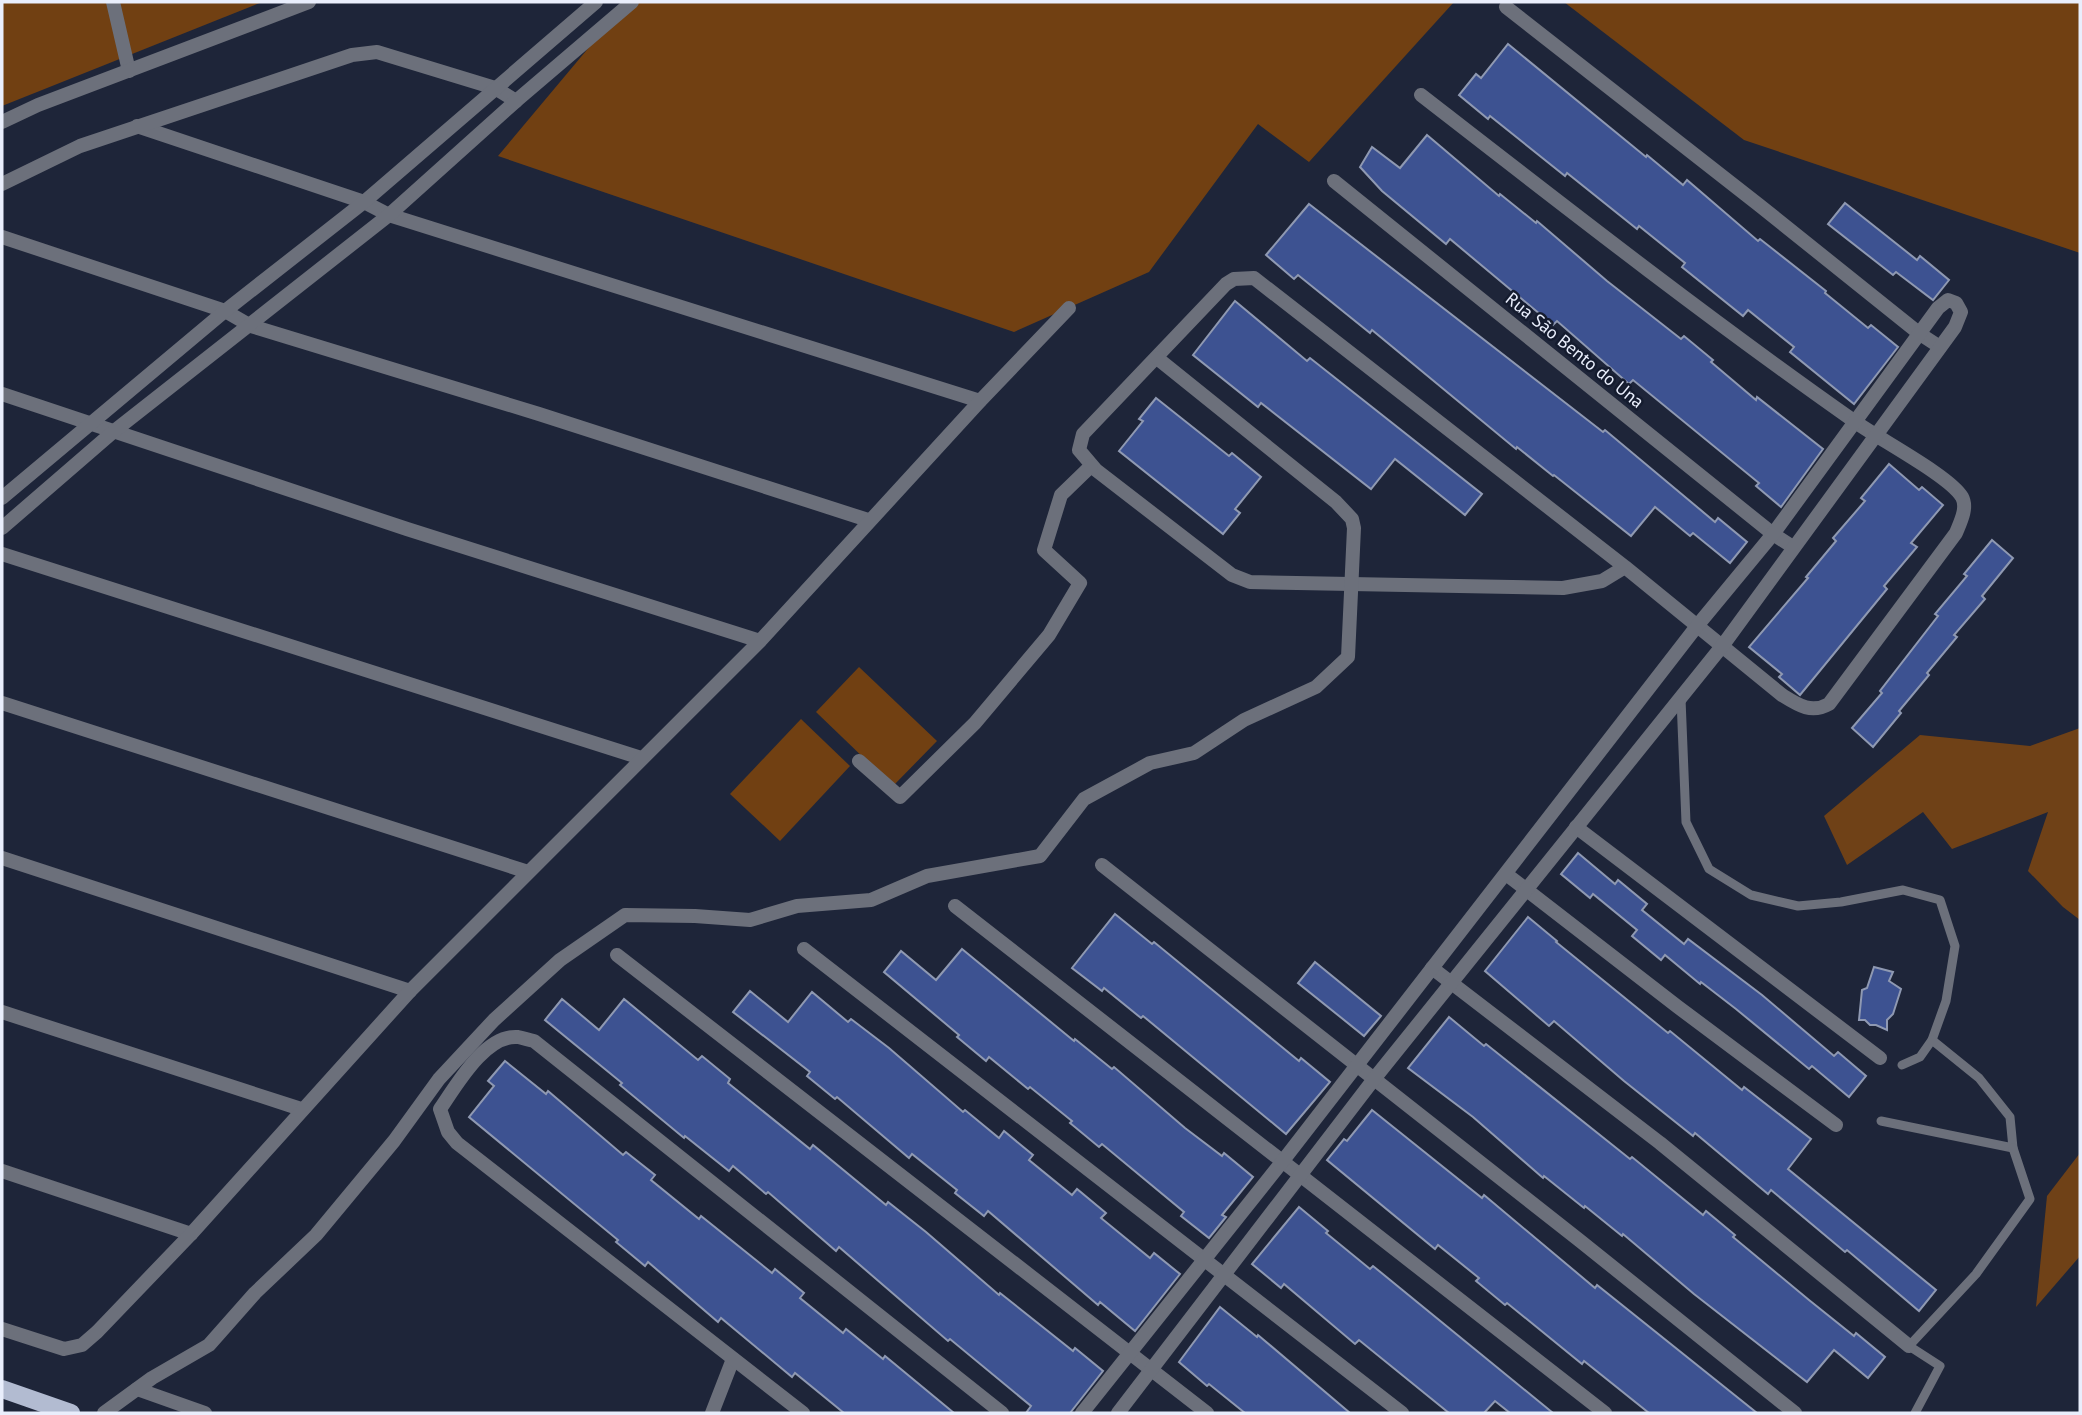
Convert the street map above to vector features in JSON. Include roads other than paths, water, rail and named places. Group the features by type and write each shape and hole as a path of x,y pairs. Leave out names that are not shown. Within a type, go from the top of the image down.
{"main road":[{"path":"2,1389 71,1413"}],"street":[{"path":"113,2 129,71"},
{"path":"2,122 38,105 309,2"},
{"path":"2,498 225,310 364,202 596,2"},
{"path":"2,528 113,432 389,215 632,2"},
{"path":"1506,7 1920,334 1940,346"},
{"path":"2,184 80,146 366,52 377,52 495,88 516,101"},
{"path":"1421,95 1647,270 1855,422 1945,480 1962,498 1964,508 1961,519 1948,544 1829,704 1820,709 1807,709 1789,699 1625,567 1254,278 1234,279 1226,284 1083,433 1079,450 1091,466 1232,575 1250,582 1563,588 1602,581 1625,567"},
{"path":"137,126 364,202 389,215 980,401"},
{"name":"Rua São Bento do Una","path":"1334,181 1773,534 1793,547"},
{"path":"2,237 225,310 251,326 539,414 868,520"},
{"path":"1082,1413 1282,1162 1697,626 1773,534 1942,303 1953,301 1959,306 1961,316 1877,437 1723,645 1374,1079 1118,1413"},
{"path":"2,1329 64,1349 82,1345 191,1234 410,991 760,641 868,520 1069,308"},
{"path":"104,1413 209,1345 255,1293 316,1235 394,1141 439,1079 494,1020 560,960 625,915 750,920 797,906 871,900 927,876 1040,856 1084,799 1150,763 1194,753 1244,720 1316,687 1348,657 1354,527 1352,519 1157,358"},
{"path":"2,394 420,533 760,641"},
{"path":"859,761 900,797 975,723 1049,635 1080,583 1044,550 1061,495 1091,466"},
{"path":"2,554 641,758"},
{"path":"2,703 528,872"},
{"path":"1576,827 1880,1058"},
{"path":"2,858 410,991"},
{"path":"1102,865 1795,1413"},
{"path":"1506,874 1836,1125"},
{"path":"955,906 1605,1413"},
{"path":"804,949 1402,1413"},
{"path":"617,955 1207,1413"},
{"path":"1432,968 1660,1143 1909,1346"},
{"path":"2,1012 301,1110"},
{"path":"803,1413 457,1143 448,1132 440,1109 486,1049 495,1043 516,1037 534,1041 1002,1413"},
{"path":"2,1171 191,1234"},
{"path":"712,1413 733,1359"},
{"path":"137,1390 205,1413"}],"lane":[{"path":"1681,697 1686,822 1709,869 1751,895 1798,906 1841,902 1903,890 1940,900 1955,946 1946,1000 1933,1040 1920,1057 1902,1065"},
{"path":"1915,1413 1940,1366 1909,1346 1976,1274 2030,1199 2013,1148 2010,1117 1979,1078 1933,1040"},
{"path":"1881,1121 2013,1148"}]}
